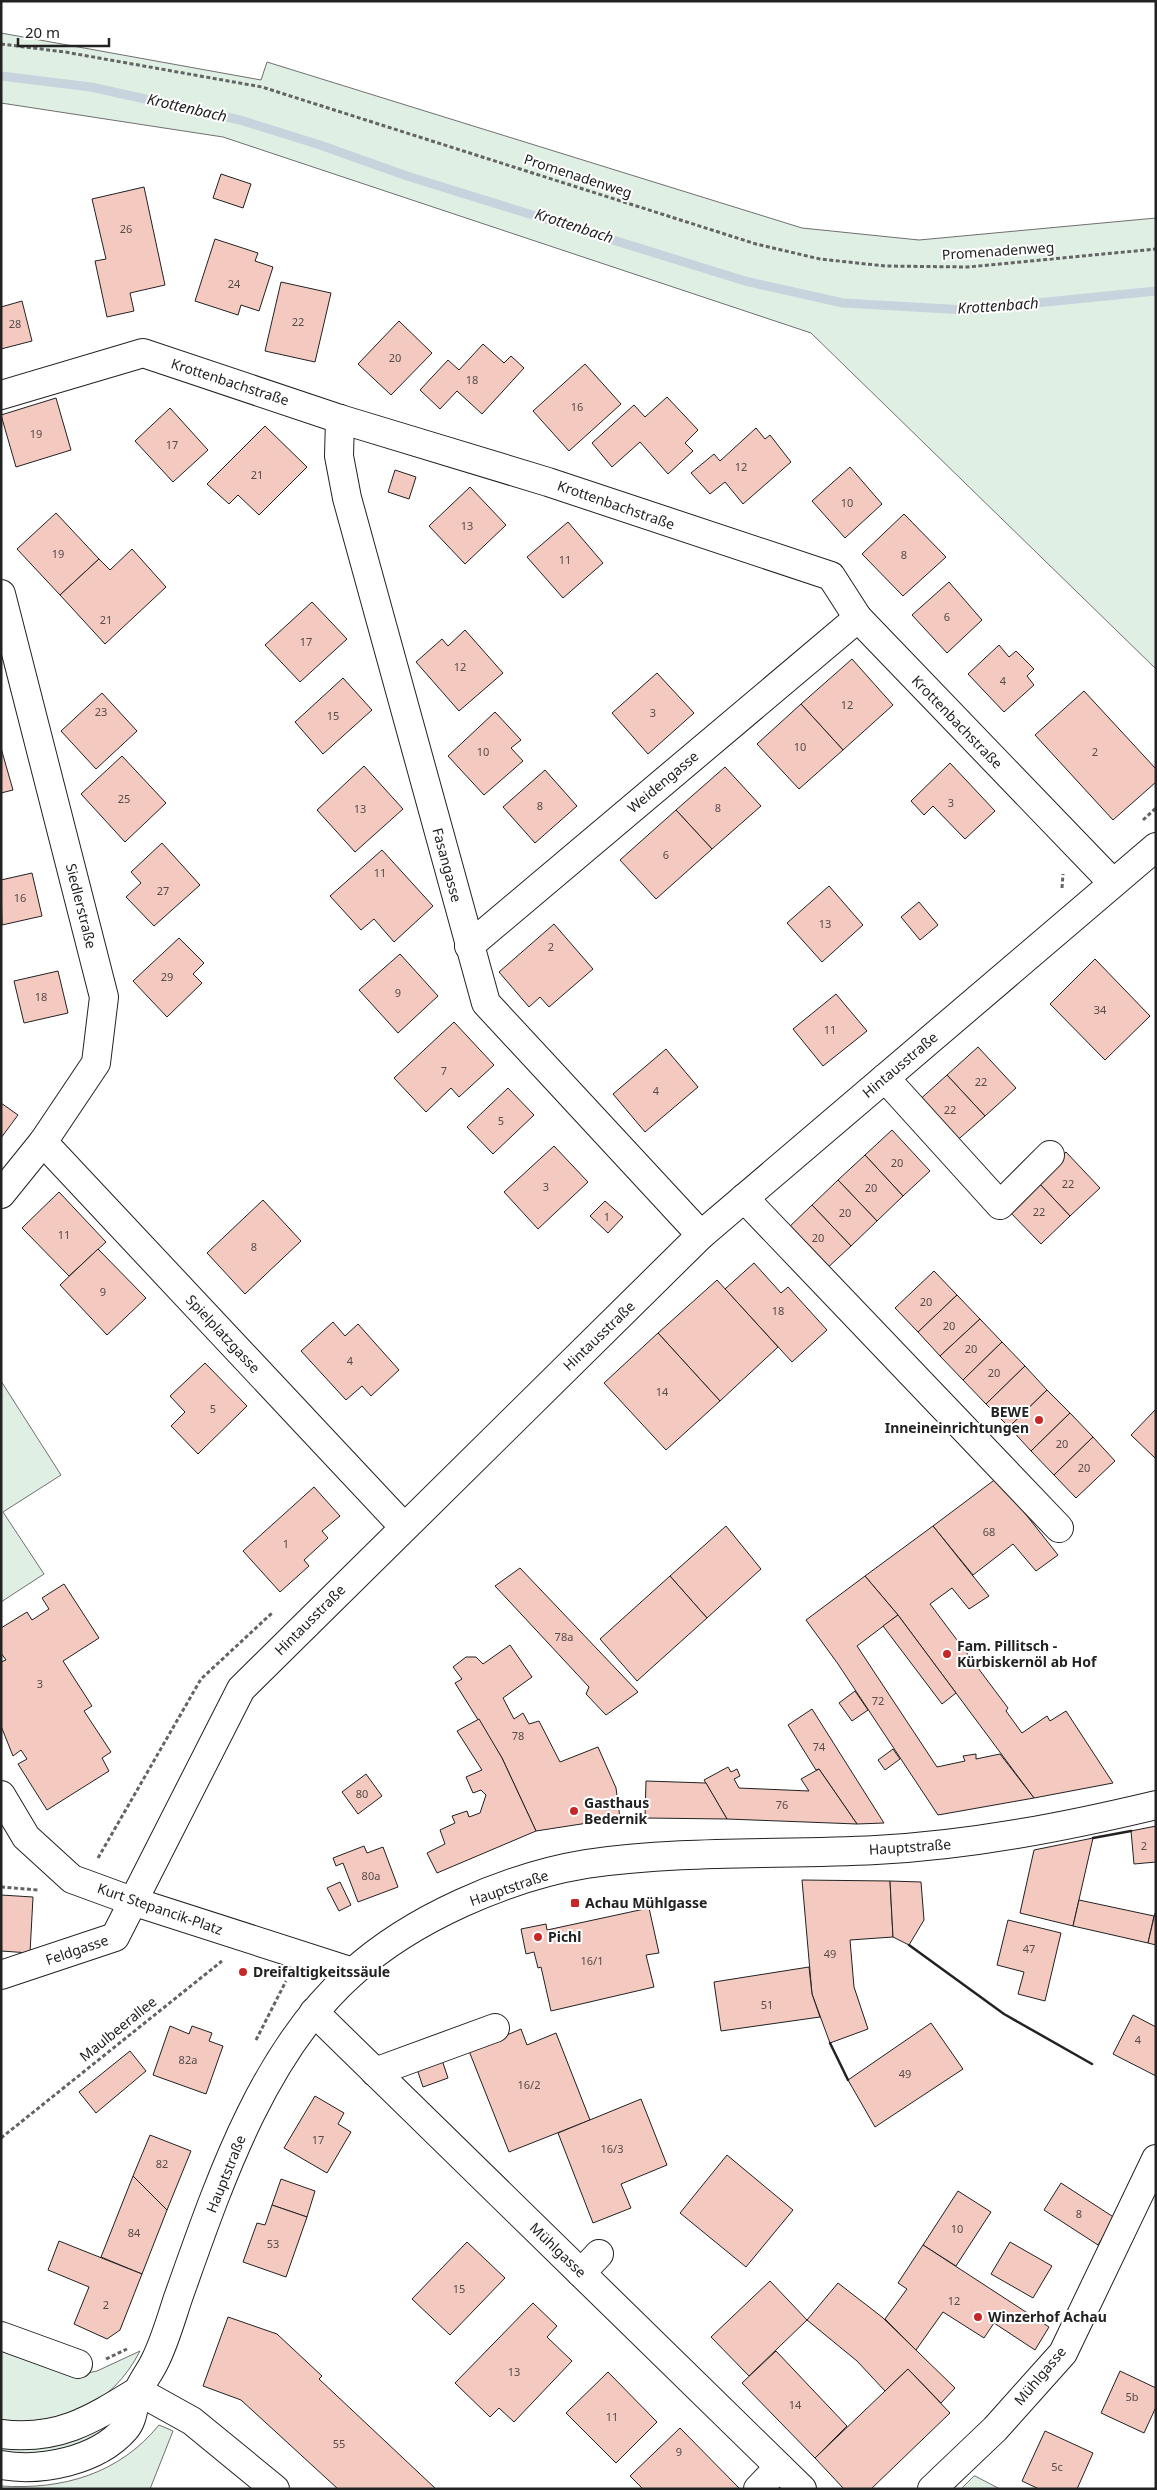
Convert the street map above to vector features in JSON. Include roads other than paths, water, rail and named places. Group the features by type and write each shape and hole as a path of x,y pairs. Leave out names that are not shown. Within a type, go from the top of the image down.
{"street":[{"name":"Krottenbachstraße","path":"1,395 143,354 340,419 548,482 830,576 858,618 1113,884"},
{"name":"Fasangasse","path":"340,419 339,456 347,498 486,1002 701,1235"},
{"name":"Siedlerstraße","path":"1,594 104,997 96,1063 43,1142 1,1194"},
{"name":"Weidengasse","path":"469,946 858,618"},
{"name":"Hintausstraße","path":"132,1901 241,1689 701,1235 1156,847"},
{"path":"885,1078 1000,1205 1050,1154"},
{"name":"Spielplatzgasse","path":"43,1142 404,1527"},
{"path":"744,1198 1059,1528"},
{"name":"Kurt Stepancik-Platz","path":"1,1795 26,1837 72,1879 132,1901 353,1972"},
{"name":"Hauptstraße","path":"1,2465 29,2468 63,2463 96,2449 123,2432 129,2424 138,2392 160,2351 217,2194 259,2096 274,2067 314,2012 353,1972 418,1926 494,1891 566,1868 637,1858 876,1850 943,1845 1020,1834 1156,1805"},
{"name":"Feldgasse","path":"1,1974 115,1937 132,1901"},
{"name":"Mühlgasse","path":"314,2012 375,2072 590,2264 802,2489"},
{"path":"375,2072 495,2028"},
{"name":"Mühlgasse","path":"932,2489 995,2429 1063,2353 1156,2159"},
{"path":"1,2336 78,2364"},
{"path":"1,2434 35,2436 70,2429 90,2420 138,2392 192,2421 275,2489"},
{"path":"758,2489 779,2466"}],"waterway":[{"name":"Krottenbach","path":"1,76 91,87 240,120 320,145 407,176 745,281 843,303 966,310 1156,291"}],"place":[{"name":"BEWE Inneineinrichtungen","path":"1039,1420"},
{"name":"Fam. Pillitsch - Kürbiskernöl ab Hof","path":"947,1654"},
{"name":"Gasthaus Bedernik","path":"574,1811"},
{"name":"Achau Mühlgasse","path":"575,1903"},
{"name":"Pichl","path":"538,1937"},
{"name":"Dreifaltigkeitssäule","path":"243,1972"},
{"name":"Winzerhof Achau","path":"978,2317"}]}
